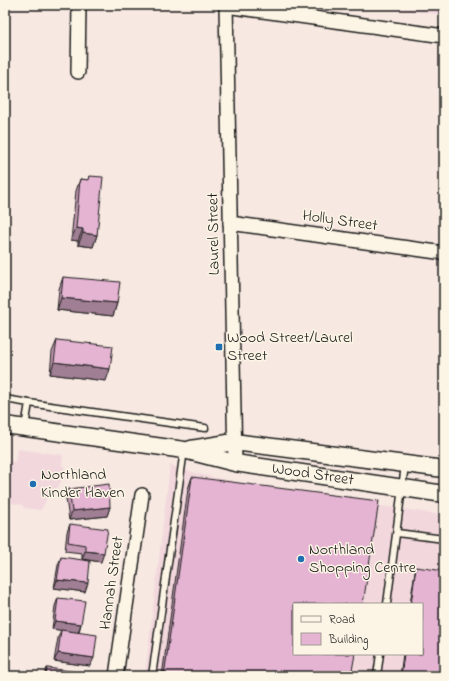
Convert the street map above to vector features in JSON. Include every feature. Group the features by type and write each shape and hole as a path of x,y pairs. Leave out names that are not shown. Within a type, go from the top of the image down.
{"street":[{"path":"78,72 79,5"},
{"path":"226,6 444,36"},
{"name":"Laurel Street","path":"226,6 234,463"},
{"name":"Holly Street","path":"230,223 444,253"},
{"name":"Wood Street","path":"5,425 184,450 234,463 444,494"},
{"name":"Wood Street","path":"184,450 234,442 444,469"},
{"name":"Hannah Street","path":"116,676 142,495"}],"lane":[{"path":"5,399 205,428"},
{"path":"25,428 29,403"},
{"path":"152,676 184,450"},
{"path":"387,603 406,464"},
{"path":"397,533 444,539"},
{"path":"377,676 380,655"}],"shaded area":[{"path":"363,5 444,5 444,15"},
{"name":"Northland Kinder Haven","path":"17,449 63,455 62,466 65,467 63,478 56,491 51,490 41,510 23,508 23,505 5,502 5,461 15,462"},
{"name":"Northland Shopping Centre","path":"170,465 203,475 267,488 444,515 444,676 145,676"}],"building":[{"path":"89,176 103,177 97,235 83,233 83,229 76,228 80,179 89,180"},
{"path":"63,277 120,282 117,303 61,298"},
{"path":"57,340 113,346 110,369 54,362"},
{"name":"Northland Shopping Centre","path":"192,477 379,501 363,603 293,603 293,655 355,655 351,676 164,676"},
{"path":"109,484 110,507 72,511 69,489"},
{"path":"70,524 108,529 104,553 85,551 85,545 68,542"},
{"path":"61,557 90,561 88,583 57,580"},
{"name":"Northland Shopping Centre","path":"416,567 444,571 444,676 401,676 404,655 423,655 423,603 411,603"},
{"path":"58,598 85,601 81,624 55,621"},
{"path":"61,630 97,635 94,658 58,653"},
{"path":"47,668 87,673 87,676 46,676"}],"place":[{"name":"Wood Street/Laurel Street","path":"219,347"},
{"name":"Northland Kinder Haven","path":"33,484"},
{"name":"Northland Shopping Centre","path":"301,559"}]}
